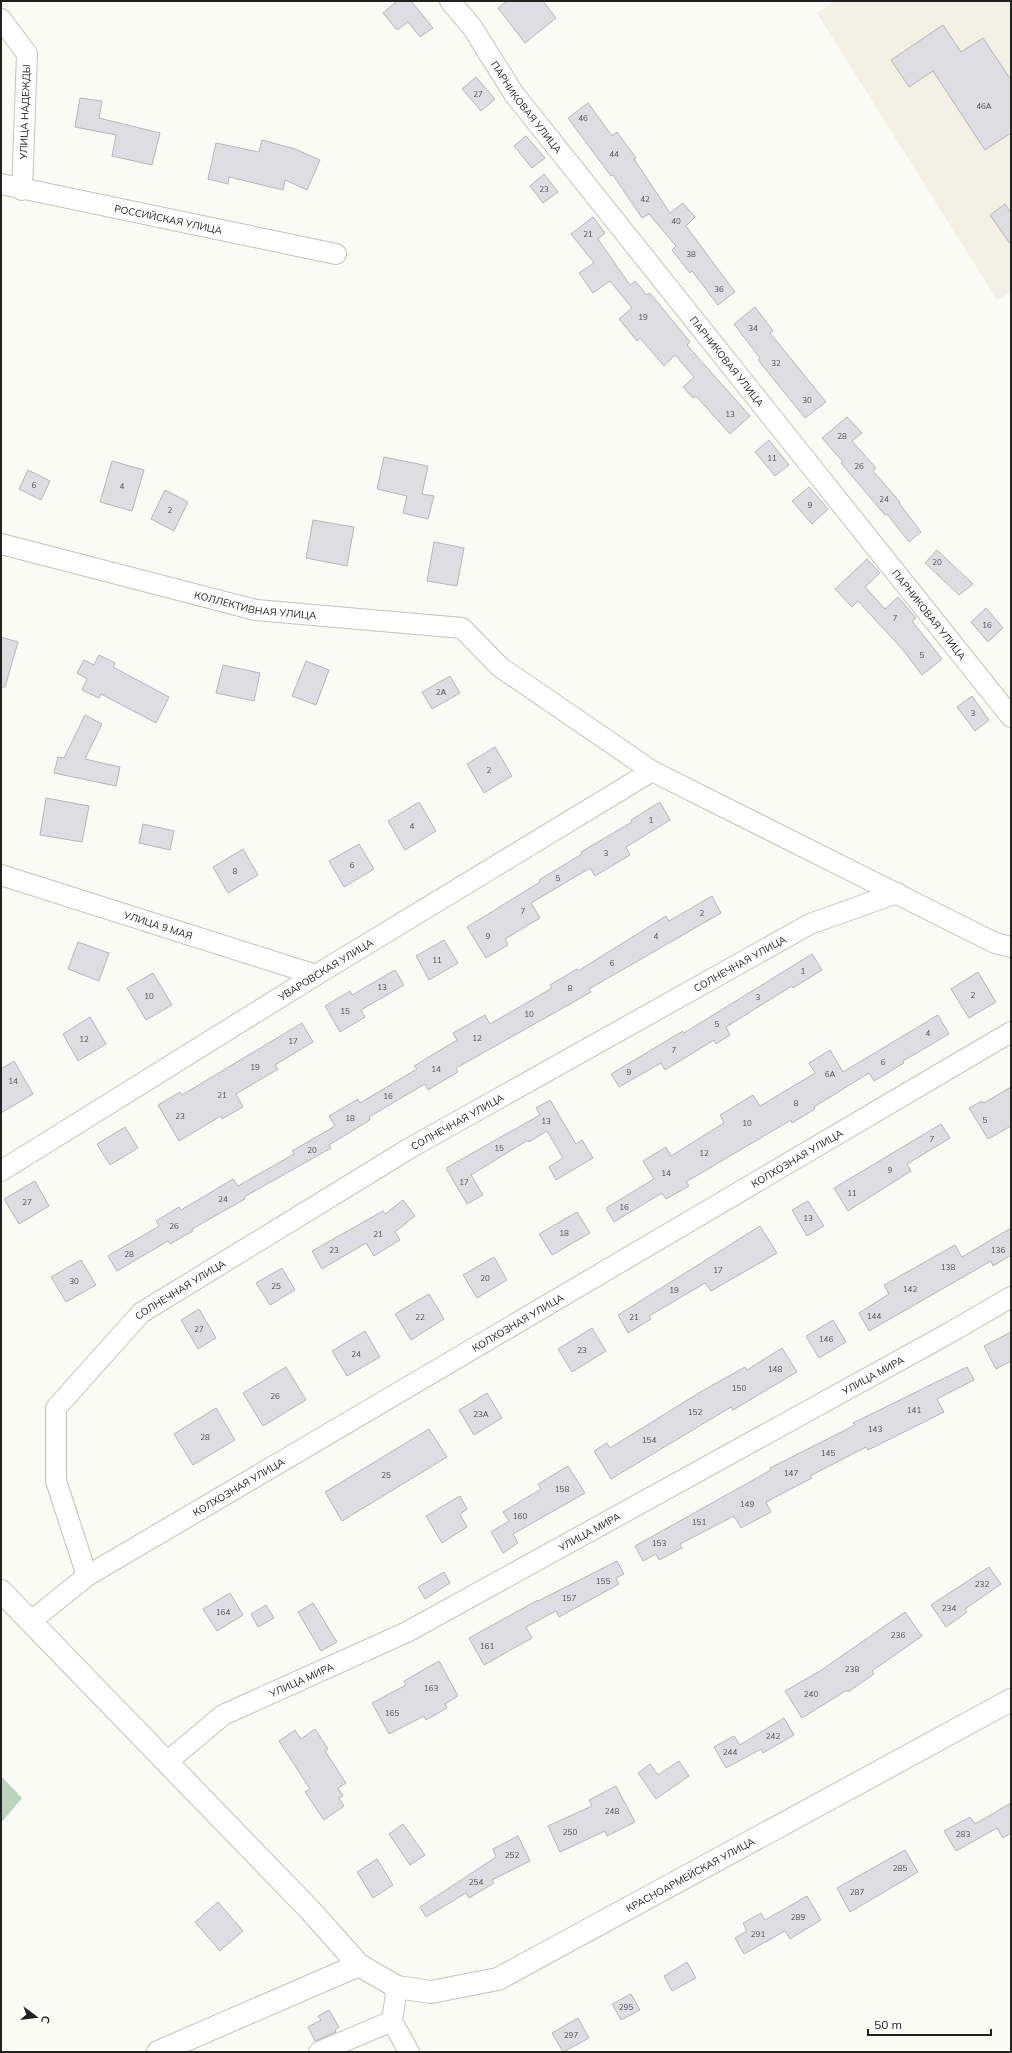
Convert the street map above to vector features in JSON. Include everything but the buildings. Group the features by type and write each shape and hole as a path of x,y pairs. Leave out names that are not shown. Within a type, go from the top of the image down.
{"main road":[{"name":"КРАСНОАРМЕЙСКАЯ УЛИЦА","path":"1,1591 310,1910 359,1965 397,1986 431,1992 498,1979 1011,1700"},
{"path":"158,2052 359,1965"}],"street":[{"name":"ПАРНИКОВАЯ УЛИЦА","path":"450,1 472,27 514,94 1011,717"},
{"name":"УЛИЦА НАДЕЖДЫ","path":"1,19 27,54 22,190"},
{"name":"РОССИЙСКАЯ УЛИЦА","path":"1,184 22,190 336,254"},
{"name":"КОЛЛЕКТИВНАЯ УЛИЦА","path":"1,544 256,610 462,628 500,667 652,771 995,942 1011,947"},
{"name":"УВАРОВСКАЯ УЛИЦА","path":"1,1171 316,975 652,771"},
{"name":"УЛИЦА 9 МАЯ","path":"1,875 316,975"},
{"name":"СОЛНЕЧНАЯ УЛИЦА","path":"87,1576 56,1481 56,1408 141,1312 410,1148 810,924 897,893"},
{"name":"КОЛХОЗНАЯ УЛИЦА","path":"30,1622 87,1576 1011,1032"},
{"name":"УЛИЦА МИРА","path":"167,1762 224,1715 407,1632 944,1336 1011,1297"},
{"path":"397,1986 392,2021 409,2052"},
{"path":"319,2052 392,2021"}],"shaded area":[{"path":"836,1 1011,1 1011,292 997,300 817,13"}],"green space":[{"path":"1,1776 22,1798 1,1823"}]}
